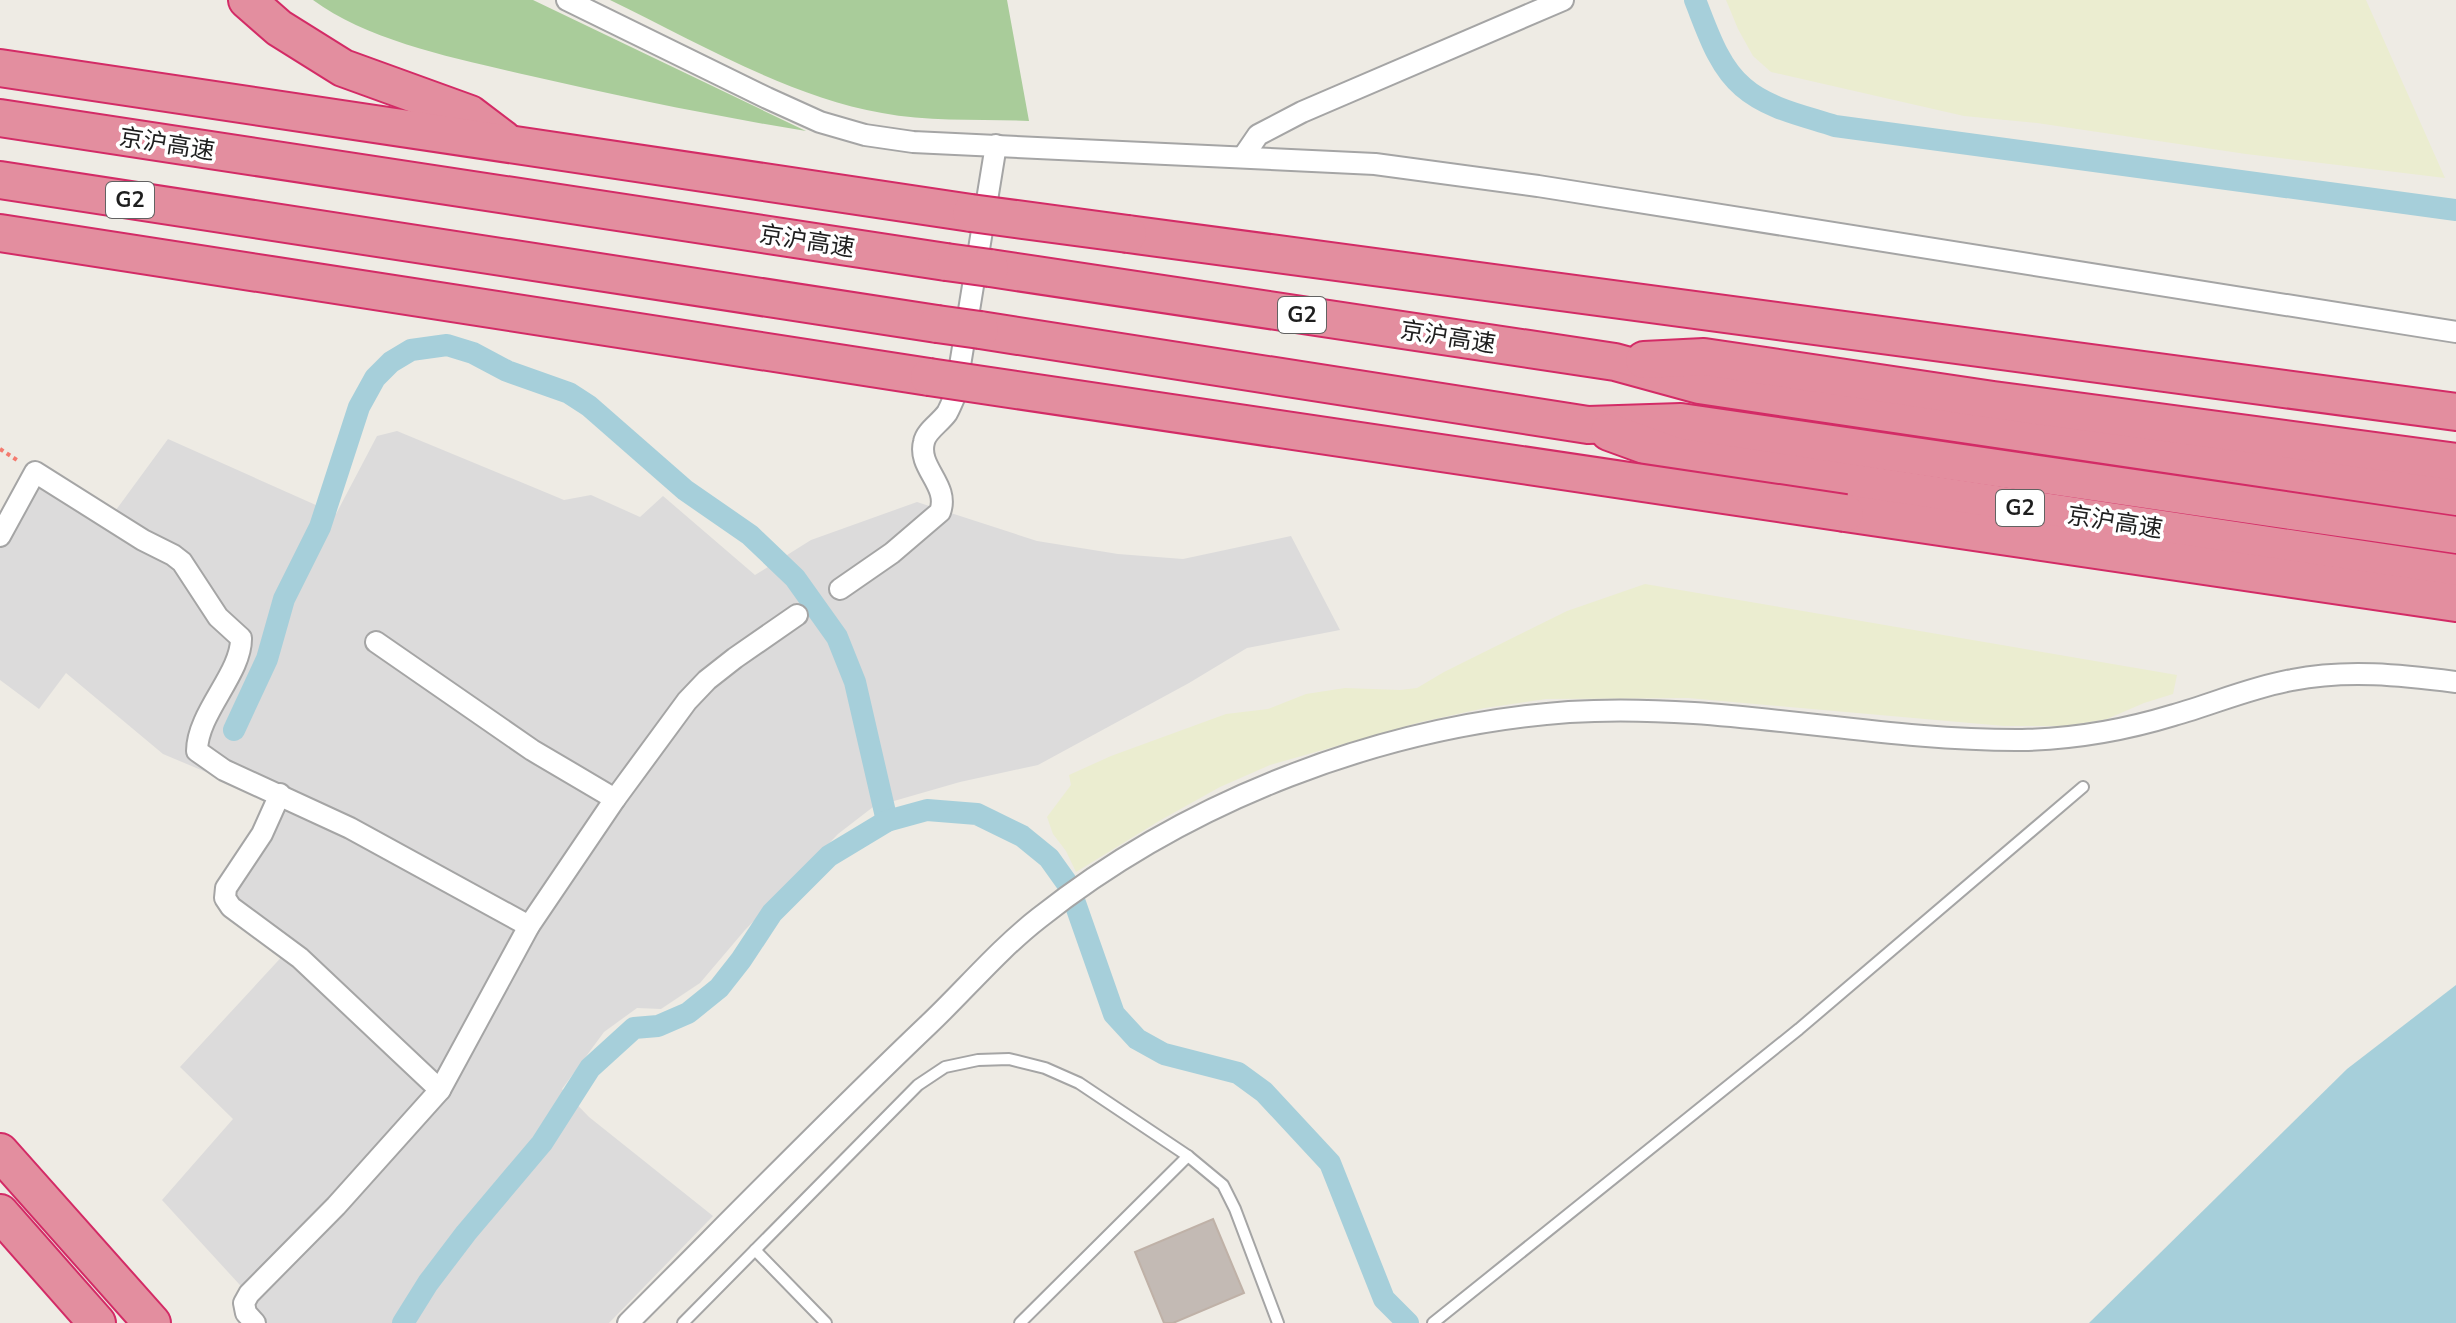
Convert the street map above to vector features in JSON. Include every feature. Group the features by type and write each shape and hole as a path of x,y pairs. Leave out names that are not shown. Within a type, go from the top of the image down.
{"highway":[{"path":"247,0 279,28 343,68 470,114 511,145"},
{"path":"0,68 971,213 2456,412"},
{"name":"京沪高速","path":"0,118 1615,362 1699,385 2456,497"},
{"name":"京沪高速","path":"0,180 1588,425 1681,422 2456,535"},
{"path":"0,233 929,377 2456,603"},
{"name":"京沪高速","path":"1615,362 1704,357 1993,400 2456,462"},
{"name":"京沪高速","path":"1588,425 1675,456 2456,573"},
{"path":"0,1152 152,1323"},
{"path":"0,1213 97,1323"}],"street":[{"path":"567,0 767,98 820,122 865,135 913,142 1375,164 1538,186 2456,332"},
{"path":"1243,157 1258,135 1302,112 1563,0"},
{"path":"840,589 892,553 940,512 942,492 924,456 922,445 926,435 949,411 955,396 996,145"},
{"path":"0,536 35,472 143,540 173,555 182,562 218,617 241,638 238,655 201,729 197,751 224,770 350,828 529,926"},
{"path":"255,1323 246,1313 244,1303 249,1294 336,1206 440,1090 529,926 660,736 707,680 797,615"},
{"path":"376,642 532,750 615,799"},
{"path":"628,1323 1004,948 1056,905 1123,859 1253,790 1340,757 1415,736 1501,720 1572,712 1744,717 1933,737 2024,740 2098,734 2169,717 2285,681 2330,674 2387,674 2456,682"},
{"path":"280,794 262,834 226,888 225,898 231,907 300,958 440,1090"}],"lane":[{"path":"1433,1323 1799,1029 2083,787"},
{"path":"683,1323 918,1085 945,1067 978,1060 1009,1059 1045,1068 1079,1083 1188,1156 1223,1185 1278,1323"},
{"path":"1020,1323 1188,1156"},
{"path":"755,1250 826,1323"}],"shaded area":[{"path":"397,431 564,500 591,495 640,517 663,496 755,575 811,540 917,502 1037,541 1118,554 1183,559 1291,536 1340,630 1247,648 1038,765 960,782 873,807 838,834 745,930 700,983 661,1009 637,1008 604,1032 562,1089 589,1117 713,1216 609,1323 243,1323 235,1312 250,1296 162,1200 233,1119 180,1067 288,950 214,887 253,836 270,799 163,754 66,673 39,709 0,680 0,530 38,462 116,510 168,439 336,514 377,436"}],"green space":[{"path":"313,0 533,0 806,131 634,99 447,56 361,27"},
{"path":"610,0 1007,0 1029,121 918,118 847,105 743,66"},
{"path":"1726,0 2366,0 2445,178 1964,116 1771,72 1753,56"},
{"path":"1645,584 2177,675 2173,694 2107,719 2067,726 2004,726 1688,698 1546,699 1421,722 1270,765 1220,787 1076,872 1053,834 1047,817 1071,785 1069,775 1111,756 1226,714 1268,709 1306,694 1345,688 1417,688 1567,611"}],"water":[{"path":"2456,985 2456,1323 2089,1323 2347,1069"}],"building":[{"path":"1213,1219 1244,1293 1173,1323 1164,1323 1135,1252"}],"waterway":[{"path":"1695,0 1720,58 1743,87 1775,106 1835,126 2456,210"},
{"path":"234,730 267,659 284,599 320,527 359,407 375,378 391,362 411,350 447,345 569,393 589,406 685,490 750,535 795,578 837,637 855,682 887,821"},
{"path":"403,1323 428,1283 466,1233 542,1143 590,1068 634,1028 658,1026 688,1013 719,988 772,913 829,856 887,821 927,810 977,814 1022,836 1049,858 1069,886 1114,1014 1137,1039 1164,1054 1238,1073 1264,1092 1330,1163 1384,1299 1408,1323"}]}
